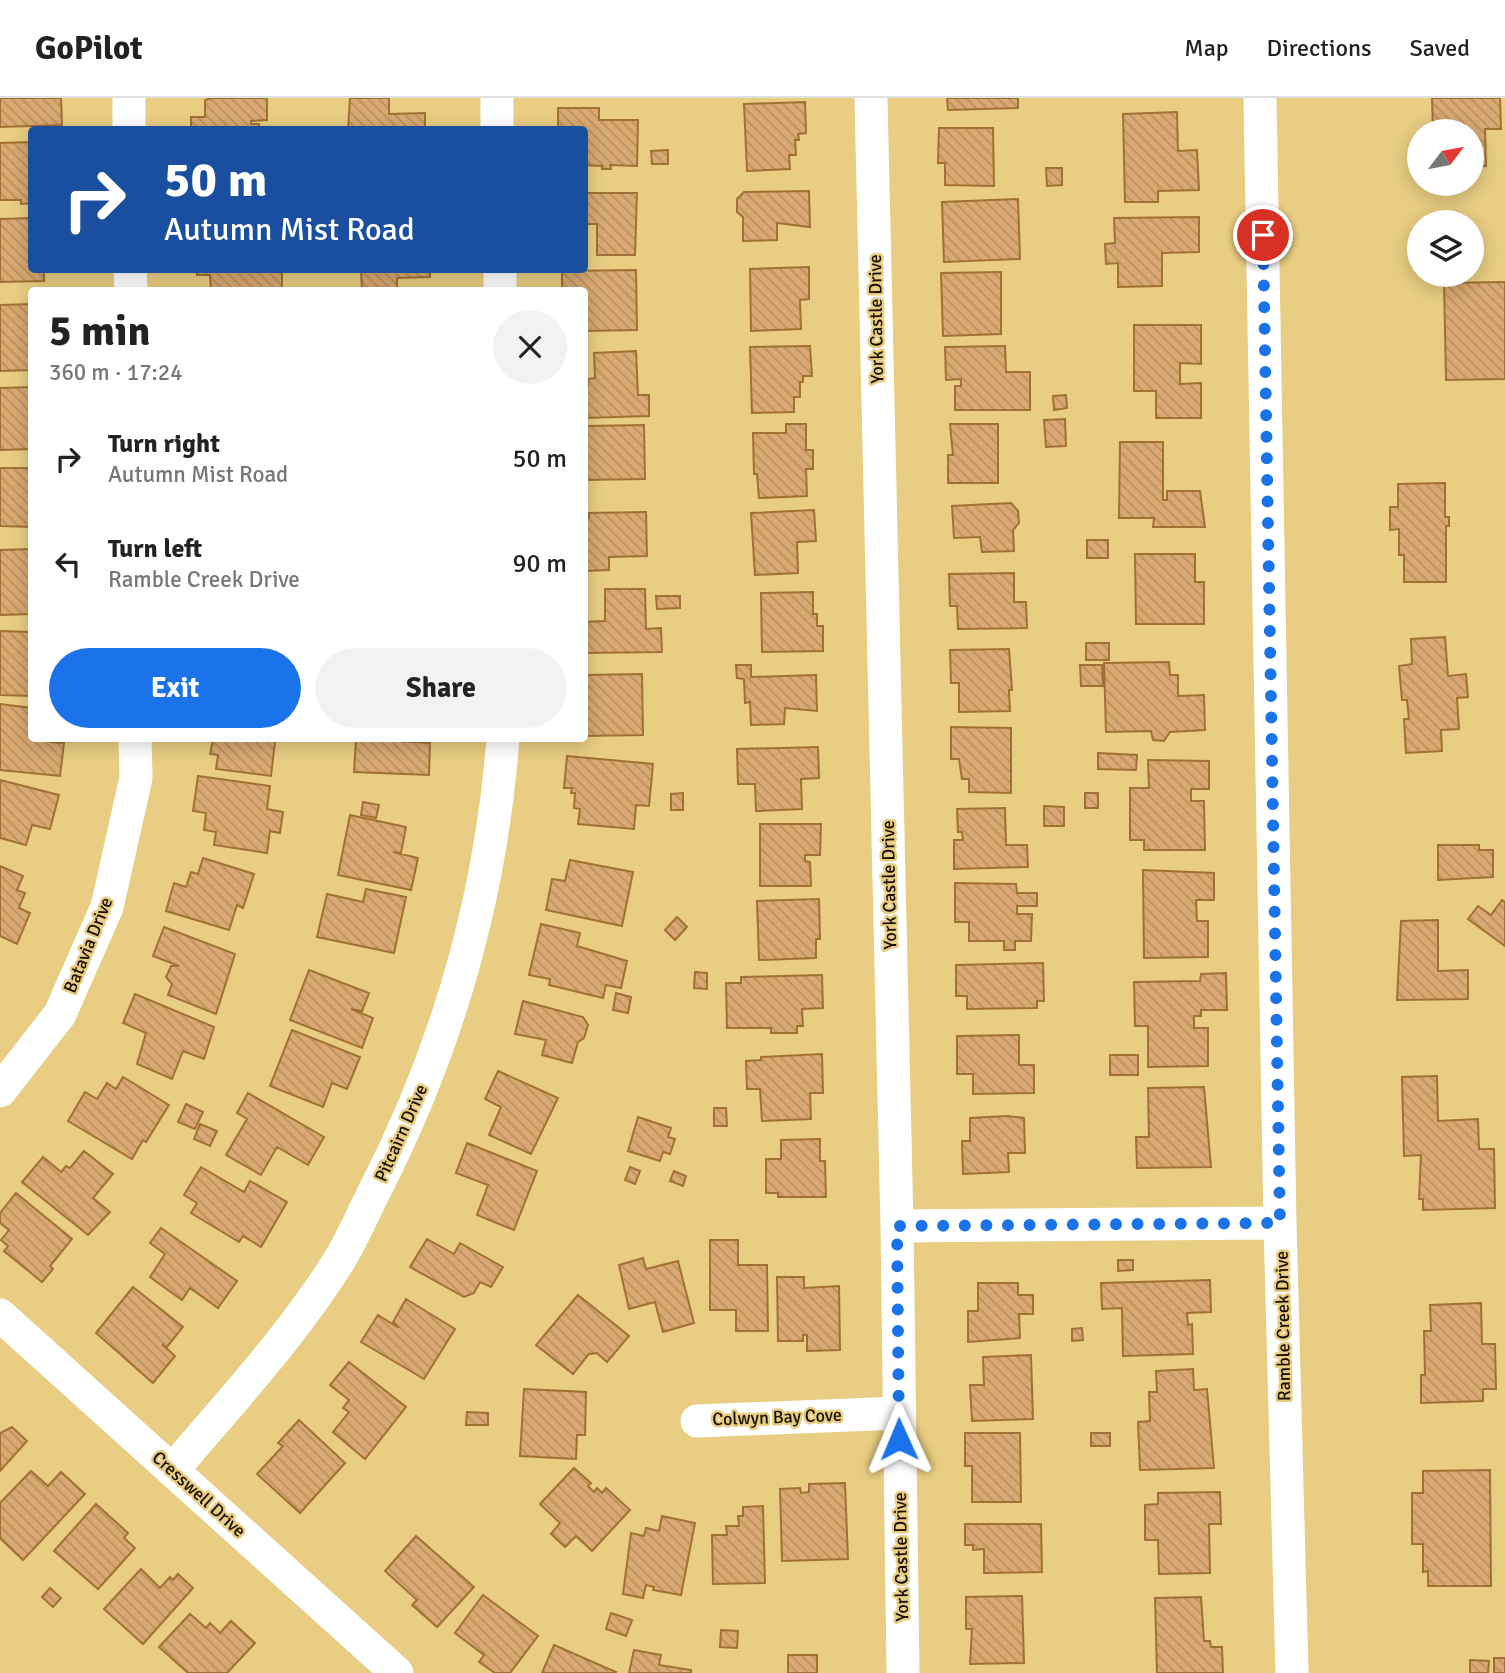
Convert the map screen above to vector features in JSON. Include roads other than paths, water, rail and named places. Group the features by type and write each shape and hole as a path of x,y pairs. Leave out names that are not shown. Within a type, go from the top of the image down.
{"street":[{"path":"129,98 129,126"},
{"path":"497,98 497,126"},
{"name":"York Castle Drive","path":"871,98 897,1226 903,1673"},
{"name":"Ramble Creek Drive","path":"1260,98 1280,1223 1292,1673"},
{"name":"Batavia Drive","path":"0,1091 60,1014 107,907 136,778 135,742"},
{"name":"Pitcairn Drive","path":"173,1470 286,1335 341,1258 409,1124 453,1007 480,906 498,810 503,742"},
{"path":"897,1226 1280,1223"},
{"name":"Cresswell Drive","path":"0,1315 397,1673"},
{"name":"Colwyn Bay Cove","path":"697,1421 898,1413"}]}
